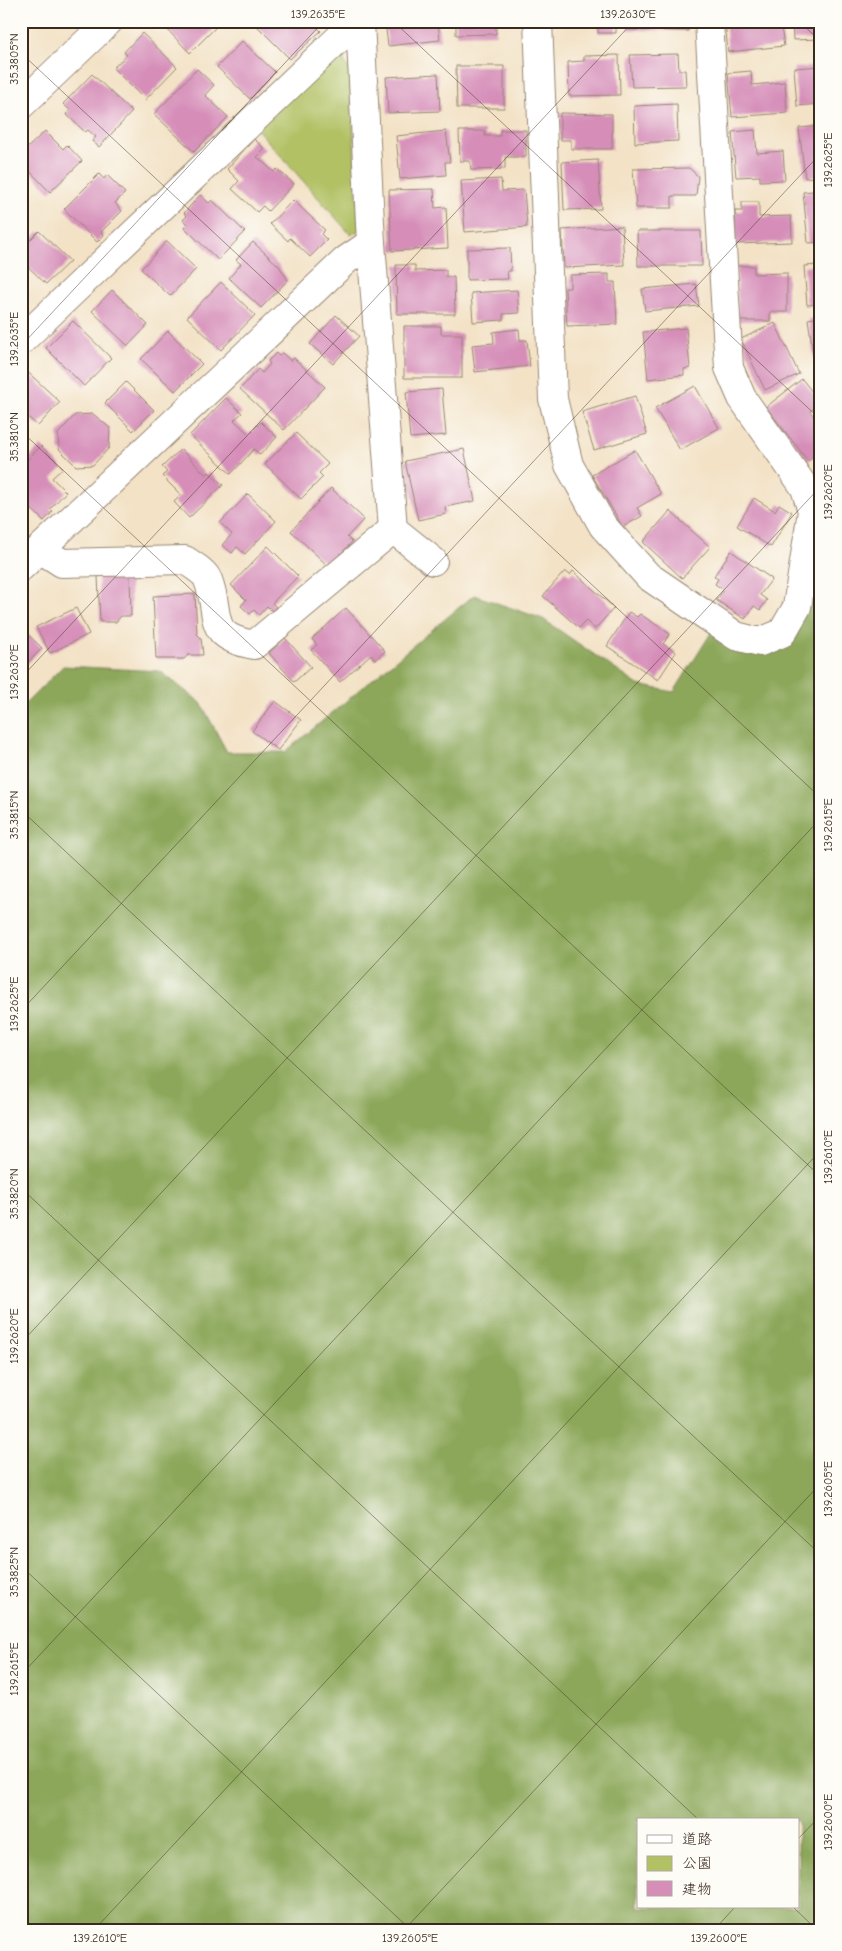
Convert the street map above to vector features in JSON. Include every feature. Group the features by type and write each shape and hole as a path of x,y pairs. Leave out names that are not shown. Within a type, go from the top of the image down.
{"street":[{"path":"21,105 108,21"},
{"path":"359,21 371,242 393,529 433,562"},
{"path":"21,341 359,21"},
{"path":"538,21 554,399 569,465 603,526 648,576 736,636 760,642 782,632 797,607 812,511 805,488 742,398 729,368 709,21"},
{"path":"31,558 346,260 371,242"},
{"path":"31,558 62,563 185,560 208,578 218,626 233,641 254,645 393,529"}],"green space":[{"path":"338,50 350,71 359,230 351,235 257,129"},
{"path":"821,511 821,1930 21,1930 21,708 63,666 160,671 201,703 227,752 285,752 474,595 543,619 638,685 674,692 716,625 777,633"}],"building":[{"path":"159,21 220,21 221,22 190,53"},
{"path":"252,21 311,21 321,31 290,59"},
{"path":"385,21 438,21 440,40 388,46"},
{"path":"456,21 496,21 496,34 456,35"},
{"path":"555,21 616,21 616,33 598,33 598,23 555,23"},
{"path":"628,21 688,21 688,31 628,30"},
{"path":"725,21 780,21 784,46 728,52"},
{"path":"792,21 821,21 821,39 793,40"},
{"path":"142,33 177,67 145,100 113,68 127,55 124,52"},
{"path":"242,41 275,72 250,99 217,67"},
{"path":"678,54 679,70 685,70 686,86 632,87 630,55"},
{"path":"619,55 620,95 569,96 568,62 584,61 584,56"},
{"path":"456,66 504,66 504,108 457,108"},
{"path":"821,66 821,104 797,106 794,68"},
{"path":"197,69 214,85 205,95 228,117 194,152 154,114"},
{"path":"751,71 752,85 785,82 787,113 732,117 728,73"},
{"path":"92,74 132,112 99,147 92,141 96,137 88,130 85,132 66,114 70,110 63,104"},
{"path":"438,74 440,111 388,113 386,77"},
{"path":"677,104 678,141 635,143 634,106"},
{"path":"560,113 612,114 612,149 571,149 571,140 560,140"},
{"path":"821,126 821,176 805,178 799,128"},
{"path":"500,130 526,130 526,157 505,157 505,169 471,170 470,161 460,161 459,131 485,131 485,136 500,136"},
{"path":"755,130 757,153 783,151 785,180 760,181 760,176 736,177 732,132"},
{"path":"45,131 63,149 67,145 82,161 50,192 21,162 21,154"},
{"path":"446,131 450,162 445,162 446,175 400,179 396,136"},
{"path":"254,139 265,149 257,157 274,172 277,169 294,184 268,211 263,206 257,212 232,189 239,181 227,169"},
{"path":"598,160 601,209 564,210 562,162"},
{"path":"689,168 698,176 696,196 672,196 672,208 636,208 633,169"},
{"path":"99,174 104,179 107,175 125,193 115,203 122,211 101,232 104,235 97,242 64,209"},
{"path":"501,179 502,191 524,190 527,227 465,232 461,181"},
{"path":"434,189 435,208 446,207 448,248 392,251 389,190"},
{"path":"821,190 821,242 808,243 803,192"},
{"path":"200,195 209,203 212,200 245,232 218,260 184,227 187,224 183,220 187,216 184,213"},
{"path":"293,200 325,230 321,234 327,240 310,257 290,238 288,241 270,224"},
{"path":"742,202 759,202 759,217 791,216 792,242 736,244 735,211 742,211"},
{"path":"622,226 624,265 564,268 562,230"},
{"path":"39,231 70,261 46,284 21,260 21,249"},
{"path":"637,231 701,231 702,266 638,266"},
{"path":"167,241 196,269 170,296 141,269"},
{"path":"253,242 279,266 288,280 261,308 229,278 241,264 236,260"},
{"path":"510,248 511,271 507,271 508,279 467,280 467,249"},
{"path":"396,265 415,265 415,271 446,270 446,277 454,277 455,314 397,314"},
{"path":"821,265 821,304 807,305 804,266"},
{"path":"737,266 754,266 754,274 787,273 787,312 770,312 770,321 738,321"},
{"path":"609,274 609,282 615,282 617,324 567,326 565,288 570,288 570,275"},
{"path":"221,282 255,315 221,350 187,317"},
{"path":"696,284 699,306 645,311 642,289"},
{"path":"112,290 148,325 128,346 92,311"},
{"path":"517,290 519,313 503,314 503,320 473,322 471,293"},
{"path":"336,315 359,336 333,364 310,344"},
{"path":"821,317 821,371 816,372 808,319"},
{"path":"73,321 111,358 84,386 46,348"},
{"path":"775,323 799,374 765,390 741,339"},
{"path":"404,326 441,326 441,334 462,334 462,378 404,378"},
{"path":"686,328 690,368 684,369 684,375 648,379 643,332"},
{"path":"519,329 520,340 527,340 530,366 475,372 472,345 494,343 493,332"},
{"path":"168,331 202,364 175,391 141,359"},
{"path":"276,353 279,356 282,353 291,361 294,358 325,387 284,430 240,389 258,369 262,373 270,364 268,361"},
{"path":"21,366 60,402 38,426 21,411"},
{"path":"802,379 821,403 810,411 821,426 821,451 808,461 766,407"},
{"path":"126,382 154,410 133,431 105,403"},
{"path":"695,386 719,428 680,450 655,408"},
{"path":"442,389 446,435 410,438 406,392"},
{"path":"635,396 647,434 594,450 582,412"},
{"path":"226,398 242,413 234,420 249,434 261,422 277,437 260,455 254,449 231,474 190,435"},
{"path":"93,414 110,428 109,448 93,465 76,466 59,449 58,434 75,415"},
{"path":"296,433 328,464 319,473 323,477 301,499 265,464"},
{"path":"41,446 63,468 52,478 66,492 50,509 53,511 44,521 21,499 21,466"},
{"path":"181,449 206,475 209,472 223,485 189,518 174,502 181,495 162,476 167,472 162,467"},
{"path":"464,449 475,501 445,507 446,514 418,520 405,461"},
{"path":"635,450 661,494 637,508 642,516 623,527 592,475"},
{"path":"331,488 364,519 347,537 352,542 329,567 291,531"},
{"path":"248,494 276,521 245,554 237,547 232,553 222,545 232,534 220,523"},
{"path":"754,498 775,511 779,504 792,512 771,547 737,526"},
{"path":"670,511 710,547 682,578 643,542"},
{"path":"268,546 298,576 272,603 276,607 272,611 267,606 259,615 254,610 250,614 241,606 246,600 231,585"},
{"path":"731,551 772,579 760,595 767,600 760,610 754,606 745,619 716,600 724,590 715,584 718,579 714,576"},
{"path":"565,571 570,575 573,571 614,608 595,629 586,621 579,628 543,596"},
{"path":"130,575 131,616 121,616 116,622 100,622 98,576"},
{"path":"195,594 197,634 201,638 203,655 188,655 184,659 156,659 153,596"},
{"path":"76,608 89,634 50,653 36,627"},
{"path":"346,608 385,651 375,660 371,654 340,682 311,650 317,645 312,639"},
{"path":"629,612 637,617 640,614 670,634 663,644 676,652 658,680 607,646"},
{"path":"21,628 42,648 21,670"},
{"path":"285,638 311,667 294,682 269,653"},
{"path":"275,701 301,720 278,750 252,731"}]}
